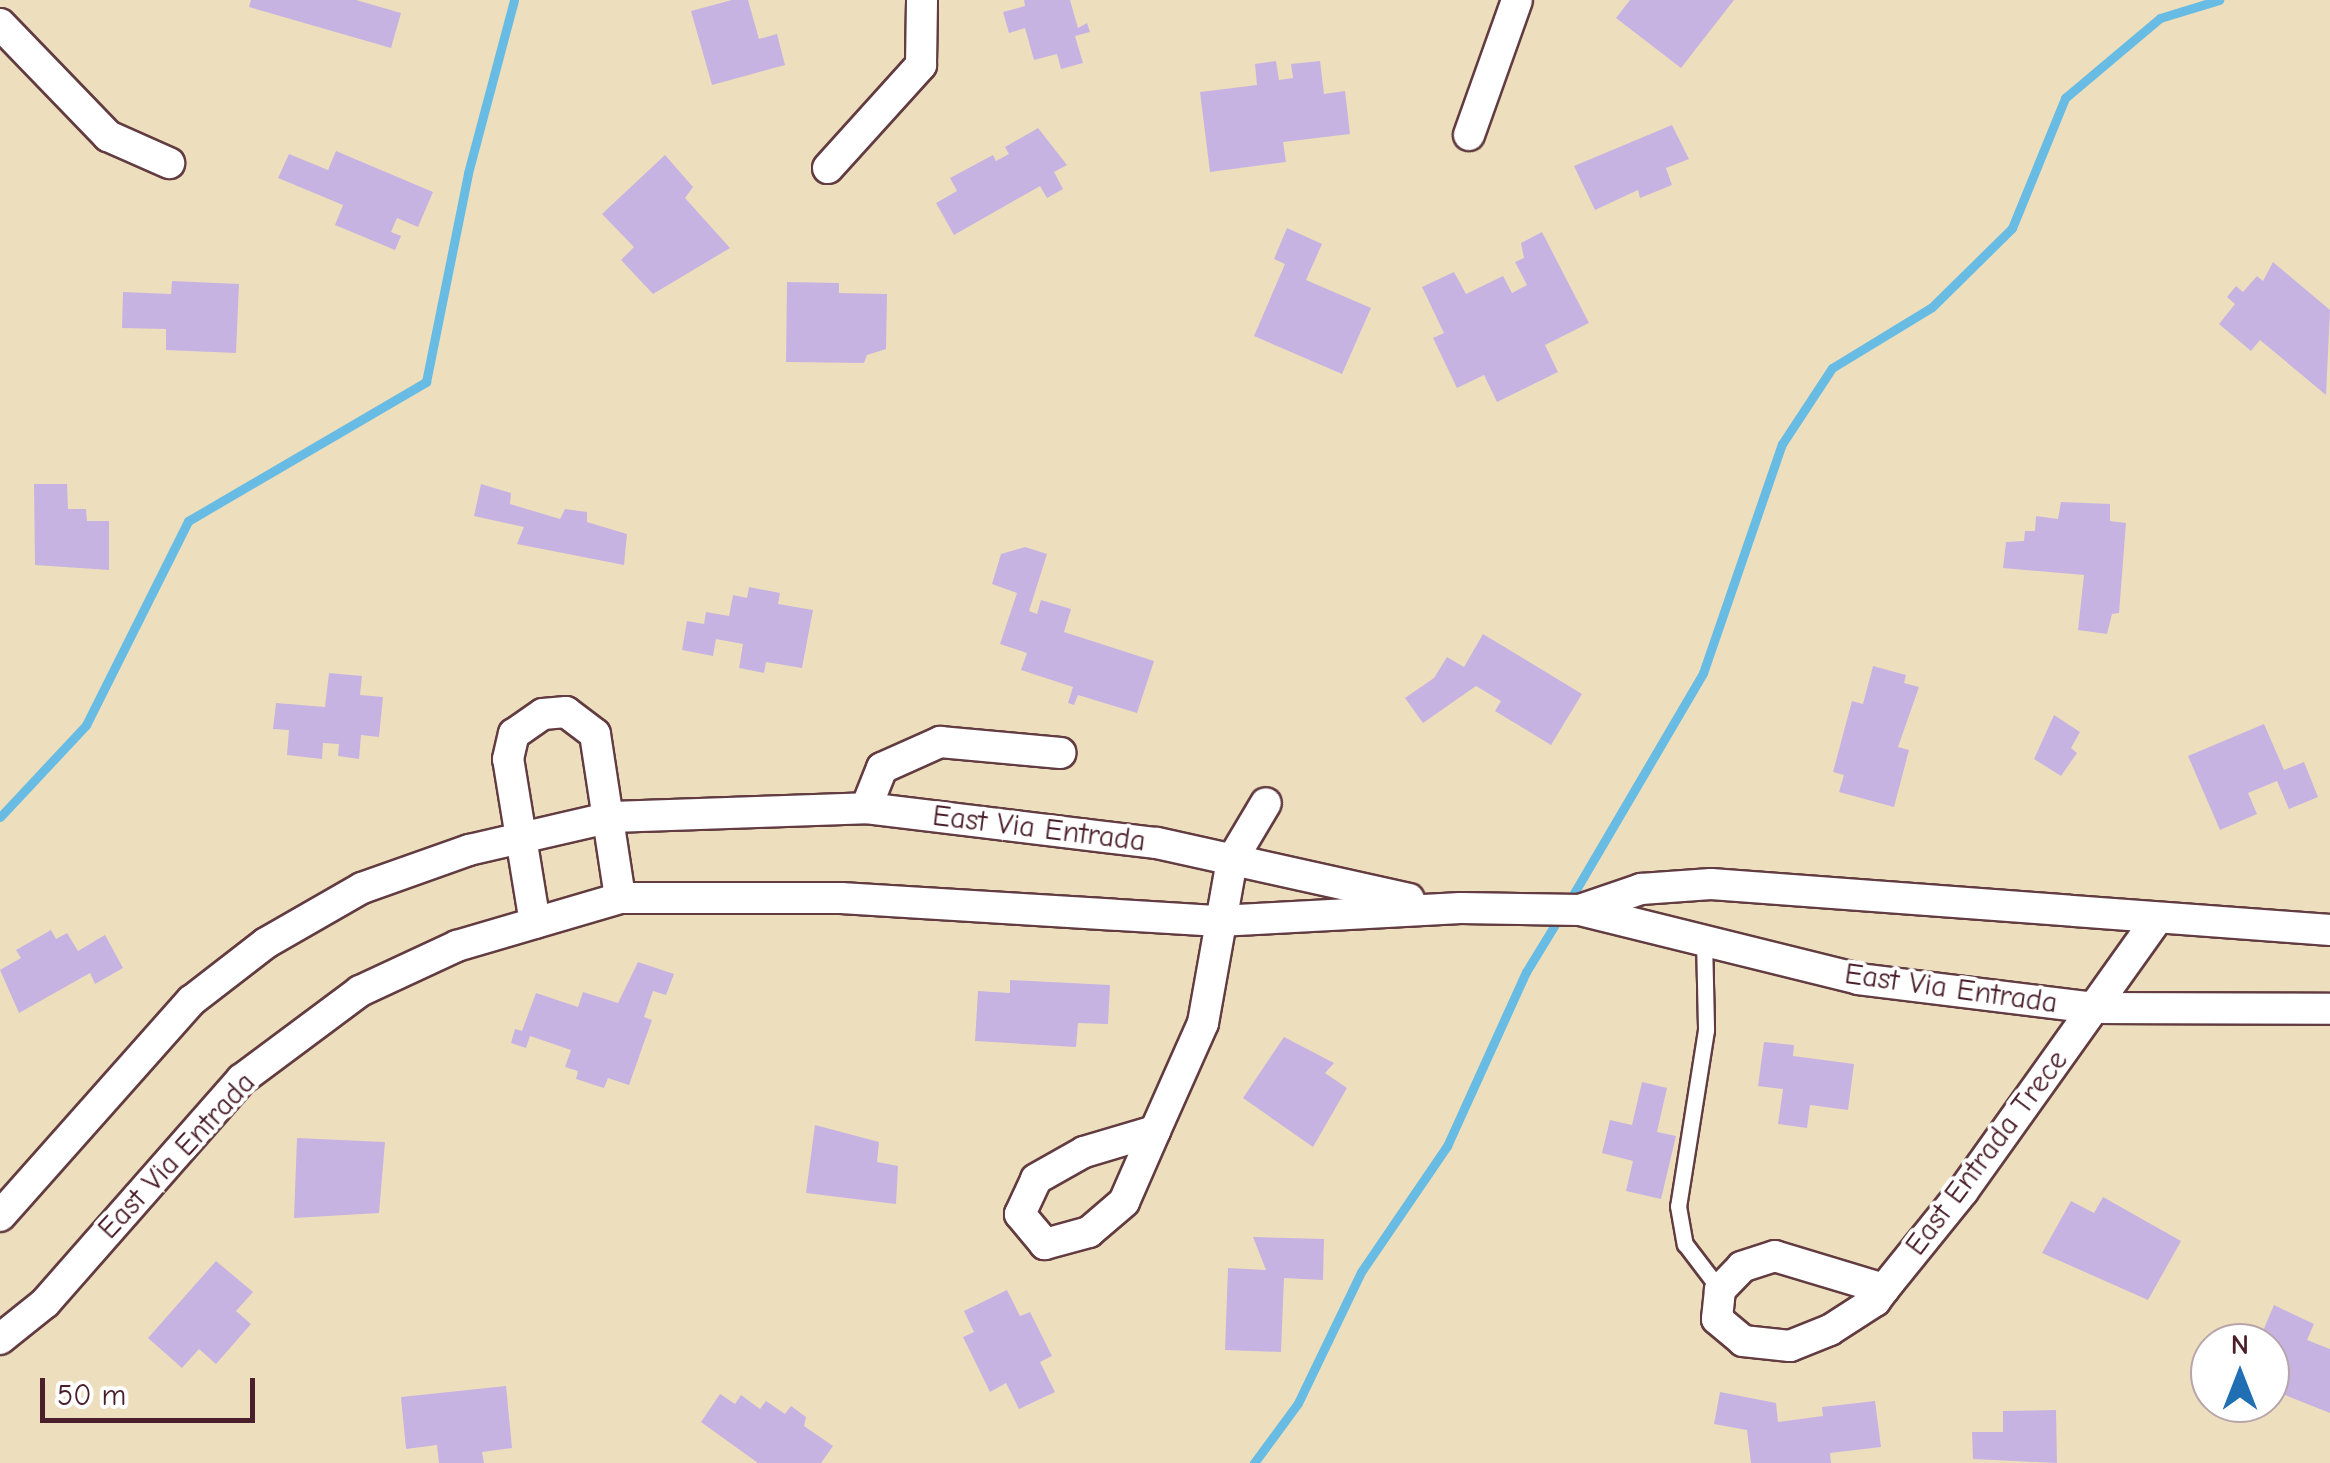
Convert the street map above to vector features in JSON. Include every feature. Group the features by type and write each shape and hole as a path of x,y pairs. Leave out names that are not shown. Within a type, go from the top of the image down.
{"street":[{"path":"828,168 920,65 922,0"},
{"path":"1468,135 1517,0"},
{"path":"0,24 108,136 169,163"},
{"path":"535,923 517,839 508,759 514,734 542,714 566,712 595,734 612,817 620,898"},
{"path":"866,808 882,768 940,742 1060,754"},
{"path":"1155,1130 1084,1152 1036,1179 1020,1214 1045,1244 1089,1232 1124,1202 1203,1023 1232,860 1266,803"},
{"name":"East Via Entrada","path":"0,1216 191,1000 266,942 362,888 517,839 612,817 779,806 866,808 1157,843 1461,908"},
{"name":"East Via Entrada","path":"1580,910 1641,889 1711,884 2330,930"},
{"name":"East Via Entrada","path":"0,1339 45,1304 242,1079 360,990 457,946 620,898 841,898 1219,921 1461,908 1580,910 1858,979 2094,1008 2330,1009"},
{"name":"East Entrada Trece","path":"1720,1290 1717,1319 1743,1341 1790,1346 1830,1330 1884,1289 2158,918"},
{"path":"1720,1290 1742,1267 1776,1256 1884,1289"}],"lane":[{"path":"1704,939 1706,1030 1678,1206 1685,1244 1720,1290"}],"building":[{"path":"251,0 356,0 401,13 391,48 249,7"},
{"path":"732,0 748,0 759,39 777,34 785,65 712,85 691,11"},
{"path":"1024,0 1070,0 1078,28 1087,23 1090,32 1075,36 1083,63 1061,69 1057,54 1034,60 1025,28 1009,33 1003,12 1025,6"},
{"path":"1630,0 1734,0 1681,68 1616,18"},
{"path":"1276,61 1279,80 1293,78 1291,64 1320,61 1324,94 1345,91 1350,134 1283,142 1286,162 1210,172 1200,92 1257,85 1255,64"},
{"path":"1672,125 1689,159 1666,168 1672,185 1640,198 1638,190 1595,210 1574,166"},
{"path":"1038,128 1067,165 1054,172 1063,189 1047,198 1040,186 954,235 936,203 957,191 950,178 993,155 996,161 1009,154 1005,147"},
{"path":"336,151 433,192 418,227 397,218 391,232 401,236 395,250 335,225 343,205 278,178 289,154 328,170"},
{"path":"665,155 693,187 685,198 730,248 653,294 621,260 634,247 602,214"},
{"path":"1287,228 1322,244 1306,280 1371,308 1342,374 1254,336 1285,264 1274,259"},
{"path":"1542,232 1589,323 1545,345 1558,372 1497,402 1484,375 1457,388 1433,338 1444,333 1422,287 1454,272 1466,294 1503,276 1512,293 1527,285 1515,262 1524,258 1521,243"},
{"path":"2273,262 2330,310 2326,395 2260,340 2251,351 2219,324 2235,304 2227,297 2236,286 2243,292 2257,276 2263,281"},
{"path":"172,281 239,284 236,353 166,350 166,329 122,328 123,292 171,294"},
{"path":"787,282 839,283 839,293 887,294 886,349 867,355 864,363 786,362"},
{"path":"34,484 67,484 68,509 86,509 87,521 109,521 109,570 35,565"},
{"path":"481,484 511,493 510,504 560,519 565,509 587,512 587,522 627,534 624,565 517,544 524,527 474,516"},
{"path":"2061,502 2110,504 2110,521 2126,523 2119,613 2112,614 2107,634 2078,630 2084,575 2003,568 2006,542 2024,541 2025,531 2035,531 2036,516 2058,519"},
{"path":"1025,547 1047,554 1029,611 1037,614 1041,600 1071,609 1064,632 1154,661 1137,713 1078,695 1074,705 1068,703 1073,687 1021,670 1027,653 1000,644 1017,593 992,584 1001,554"},
{"path":"749,587 780,593 778,604 813,610 802,668 766,662 764,673 739,668 743,644 716,639 713,656 682,650 687,621 704,624 706,612 729,616 733,595 747,598"},
{"path":"1483,634 1582,694 1551,745 1495,711 1501,701 1476,686 1423,723 1405,698 1434,678 1447,657 1464,667"},
{"path":"1873,666 1906,675 1904,683 1919,687 1898,747 1909,750 1894,807 1839,792 1844,775 1833,772 1852,701 1863,704"},
{"path":"329,673 362,676 360,695 383,697 379,737 361,735 359,759 338,756 339,744 323,743 322,759 287,755 289,730 273,729 276,703 325,707"},
{"path":"2054,715 2080,732 2071,748 2077,753 2061,776 2034,759"},
{"path":"2264,724 2284,770 2304,762 2318,797 2289,809 2277,781 2248,793 2257,814 2220,830 2188,756"},
{"path":"51,930 56,939 67,933 78,951 105,935 123,968 95,984 90,973 19,1013 0,970 21,958 16,950"},
{"path":"638,962 674,974 666,995 653,991 644,1017 652,1020 629,1085 608,1078 604,1088 576,1079 578,1071 565,1067 571,1050 530,1036 526,1048 511,1043 515,1029 522,1031 536,993 578,1007 583,992 618,1003"},
{"path":"1010,980 1110,985 1108,1024 1078,1023 1076,1047 975,1041 978,991 1010,993"},
{"path":"1284,1037 1334,1063 1325,1073 1347,1088 1313,1147 1243,1098"},
{"path":"1764,1042 1794,1045 1793,1056 1854,1064 1848,1110 1810,1105 1807,1128 1778,1124 1783,1089 1758,1086"},
{"path":"1642,1082 1667,1088 1657,1132 1676,1136 1661,1199 1626,1191 1633,1161 1602,1153 1610,1120 1632,1125"},
{"path":"815,1125 879,1142 877,1162 898,1166 896,1204 806,1193"},
{"path":"297,1138 385,1142 379,1213 294,1218"},
{"path":"2103,1197 2181,1241 2148,1300 2042,1253 2071,1201 2094,1213"},
{"path":"1253,1237 1324,1239 1323,1280 1284,1278 1281,1352 1225,1350 1228,1268 1266,1270"},
{"path":"216,1261 253,1292 236,1311 251,1324 216,1364 199,1349 182,1368 148,1338"},
{"path":"1007,1290 1020,1316 1030,1312 1052,1356 1040,1362 1055,1392 1019,1409 1006,1383 990,1392 963,1337 974,1332 964,1311"},
{"path":"2274,1305 2314,1324 2307,1340 2330,1349 2330,1413 2290,1397 2290,1323 2266,1323"},
{"path":"506,1386 512,1448 482,1452 484,1463 439,1463 437,1445 406,1449 401,1397"},
{"path":"1720,1392 1776,1403 1778,1422 1823,1416 1822,1407 1875,1401 1881,1447 1830,1453 1831,1463 1751,1463 1747,1430 1714,1424"},
{"path":"720,1394 735,1404 741,1395 760,1409 766,1401 785,1414 791,1406 806,1417 804,1426 833,1446 821,1463 758,1463 701,1422"},
{"path":"2056,1410 2057,1463 1973,1459 1972,1432 2003,1432 2003,1411"}],"waterway":[{"path":"0,817 86,725 188,521 426,382 468,173 514,0"},
{"path":"1567,905 1703,673 1782,444 1832,368 1932,307 2012,228 2065,98 2160,18 2219,0"},
{"path":"1254,1463 1298,1403 1361,1272 1447,1146 1526,972 1559,918"}]}
